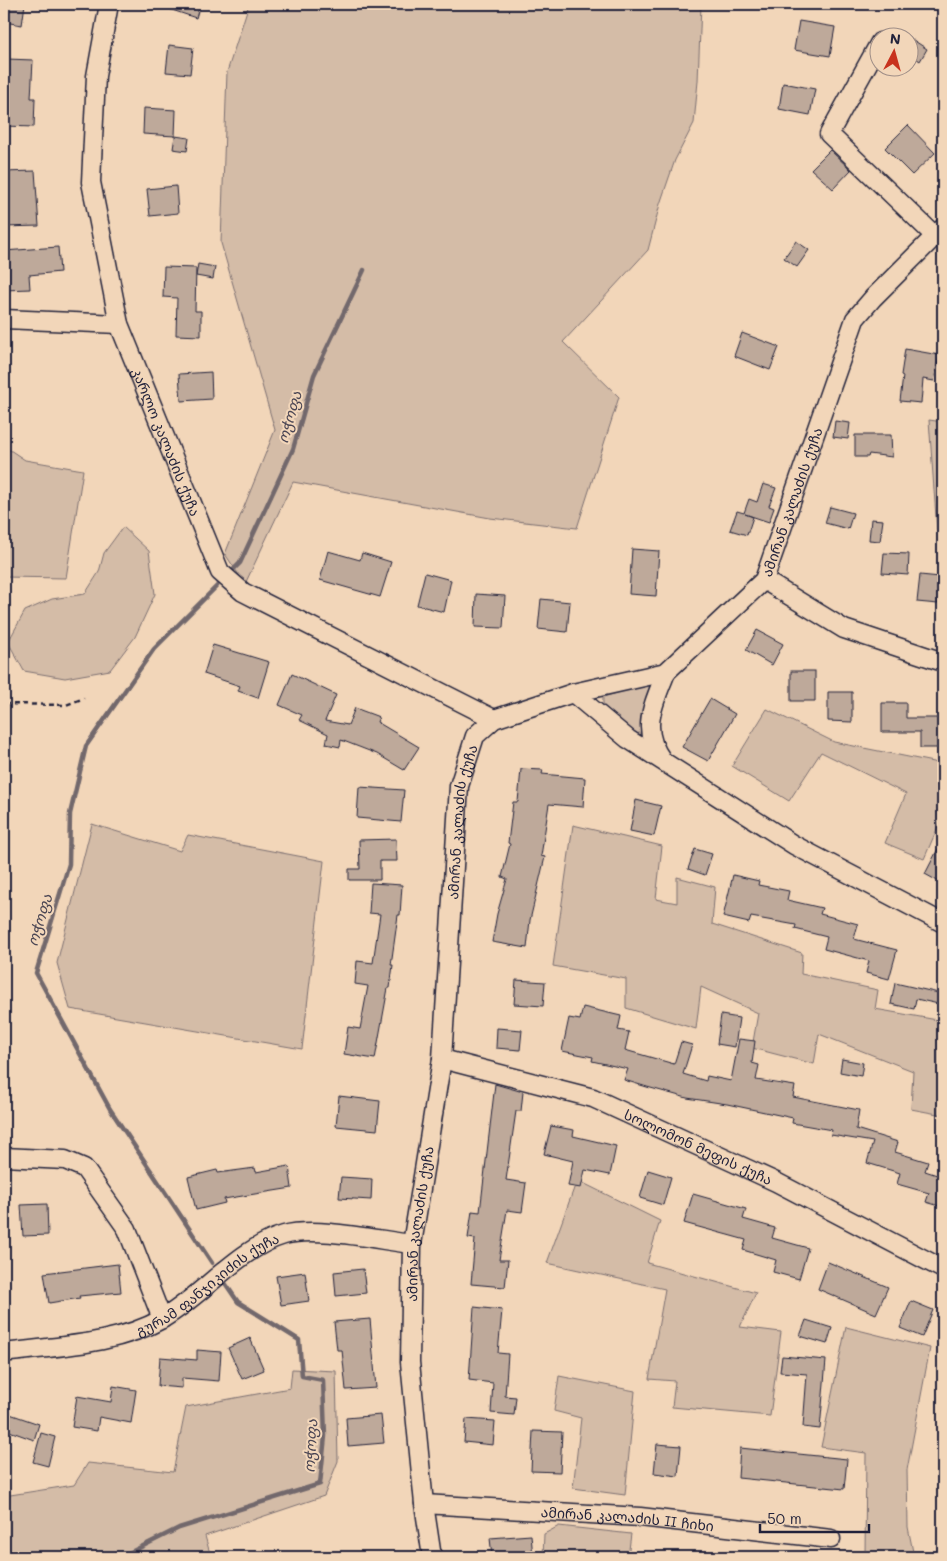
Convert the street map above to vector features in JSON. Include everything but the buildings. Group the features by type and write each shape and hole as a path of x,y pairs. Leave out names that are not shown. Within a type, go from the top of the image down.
{"street":[{"name":"კარლო კალაძის ქუჩა","path":"109,4 96,76 91,182 119,324 220,572 243,592 494,719"},
{"path":"870,60 829,134 939,232"},
{"name":"ამირან კალაძის ქუჩა","path":"432,1557 424,1504 410,1362 412,1244 442,1059 459,786 475,736 494,719 573,693 666,672 764,580 855,320 873,298 939,232"},
{"path":"4,319 119,324"},
{"path":"764,580 844,628 943,662"},
{"path":"664,762 654,749 650,736 655,701 666,672"},
{"path":"573,693 628,739 794,845 943,923"},
{"name":"სოლომონ მეფის ქუჩა","path":"442,1059 593,1098 776,1182 943,1269"},
{"path":"4,1157 65,1160 84,1168 127,1229 162,1319"},
{"name":"გურამ ფანჯიკიძის ქუჩა","path":"4,1352 79,1343 123,1335 162,1319 247,1254 284,1236 316,1232 412,1244"},
{"name":"ამირან კალაძის II ჩიხი","path":"424,1504 640,1517 830,1539"}],"path":[{"path":"4,704 66,705 84,698"}],"shaded area":[{"path":"249,4 701,4 698,81 694,123 675,160 660,204 648,250 563,342 619,397 577,528 490,518 293,482 245,584 225,554 275,430 221,243 227,72"},
{"path":"929,420 943,422 943,531 937,531"},
{"path":"4,450 10,450 25,460 83,470 66,578 4,577"},
{"path":"123,527 149,551 155,594 135,637 110,670 65,678 24,671 8,642 25,611 52,599 85,594 99,572 104,553"},
{"path":"645,685 651,686 643,732 636,734 608,715 603,704 603,697"},
{"path":"767,709 834,742 943,764 943,815 924,859 885,843 906,794 821,752 789,801 732,766"},
{"path":"92,824 180,851 188,835 324,861 302,1049 70,1009 57,963"},
{"path":"573,825 662,846 656,899 677,903 677,877 715,887 712,924 802,953 801,974 878,990 875,1009 943,1021 943,1115 911,1109 913,1071 819,1034 814,1064 752,1048 758,1013 701,987 696,1029 626,1008 626,979 553,966"},
{"path":"577,1180 660,1221 647,1263 756,1293 740,1327 781,1332 770,1416 672,1407 675,1381 649,1379 665,1289 547,1263"},
{"path":"846,1327 930,1348 907,1470 908,1527 914,1557 865,1557 866,1453 821,1447"},
{"path":"292,1369 336,1371 338,1461 324,1496 205,1536 211,1557 4,1557 4,1496 74,1485 88,1463 173,1472 186,1407 290,1388"},
{"path":"559,1376 635,1391 625,1495 573,1488 581,1418 554,1411"},
{"path":"559,1526 631,1534 628,1557 543,1557 544,1534"}],"waterway":[{"name":"ოჭოფა","path":"234,569 240,563 293,449 314,375 364,270"},
{"name":"ოჭოფა","path":"212,1263 110,1109 36,973 69,864 70,814 86,746 154,649 217,586"},
{"name":"ოჭოფა","path":"121,1557 179,1528 320,1484 325,1436 323,1380 302,1376 299,1340 238,1302 225,1283"}]}
